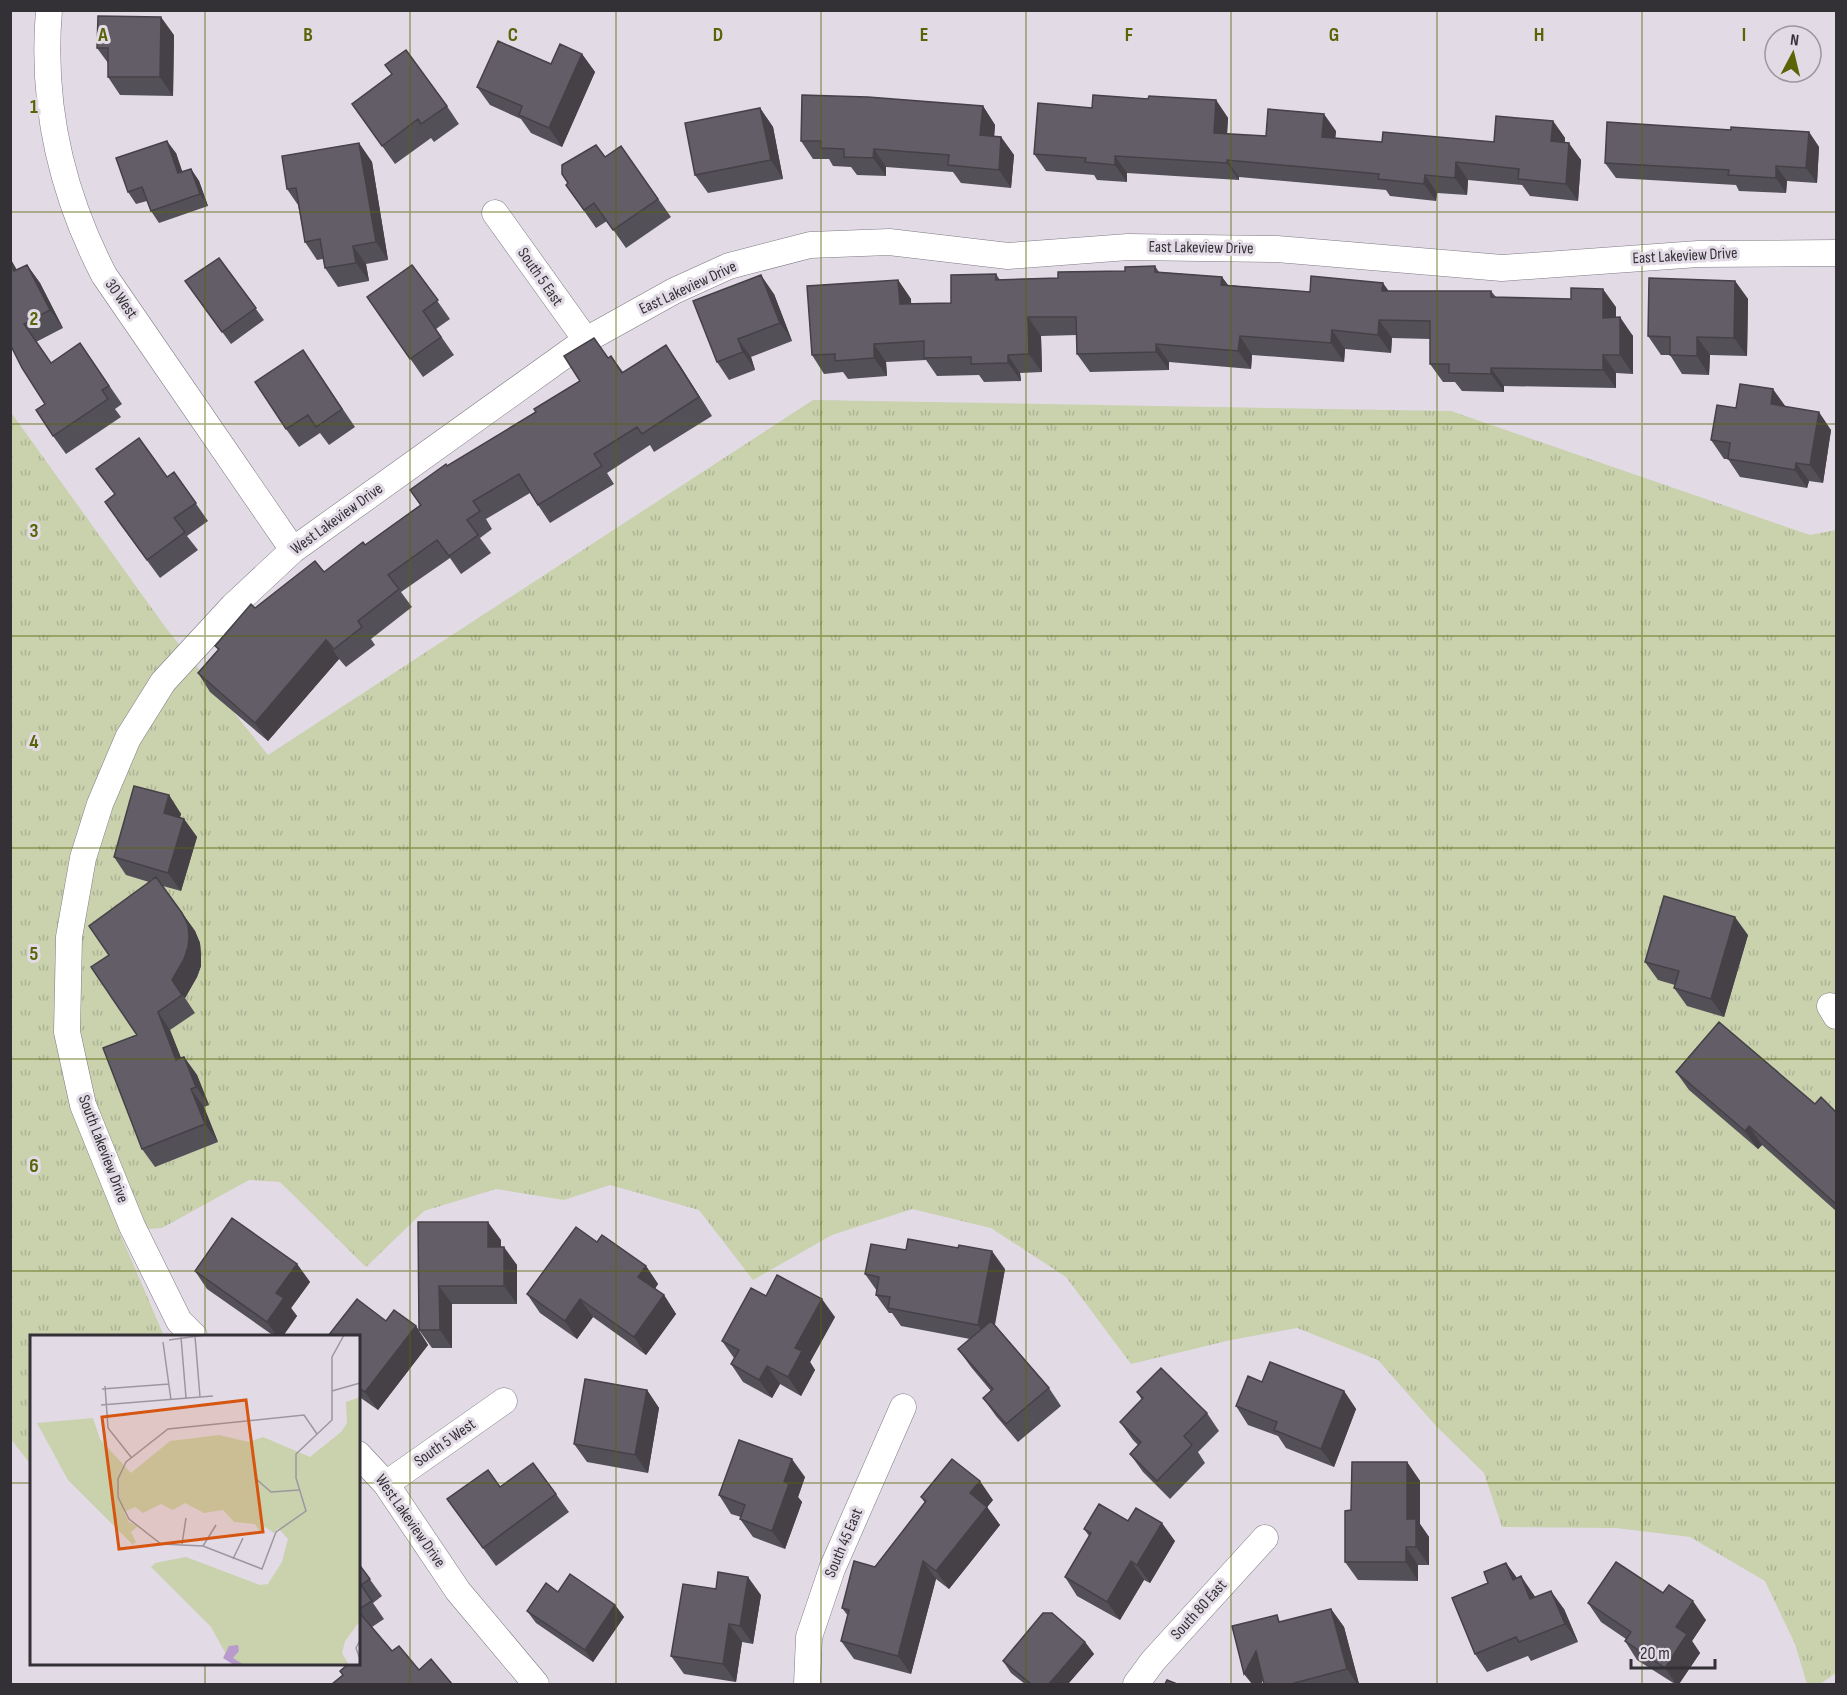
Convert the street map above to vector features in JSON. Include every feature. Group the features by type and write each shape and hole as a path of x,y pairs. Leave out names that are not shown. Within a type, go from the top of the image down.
{"street":[{"name":"30 West","path":"49,10 47,82 56,148 75,213 88,245 104,275 293,550"},
{"name":"South 5 East","path":"495,213 585,340"},
{"name":"East Lakeview Drive","path":"585,340 674,291 729,266 810,245 889,242 1008,256 1128,247 1277,249 1503,268 1698,254 1836,253"},
{"name":"West Lakeview Drive","path":"128,738 163,682 232,606 293,550 585,340"},
{"name":"South Lakeview Drive","path":"128,738 100,804 84,858 69,937 67,1032 83,1105 132,1226 178,1321 193,1335"},
{"name":"South 5 West","path":"386,1484 504,1401"},
{"name":"South 45 East","path":"807,1684 809,1637 832,1569 903,1407"},
{"name":"West Lakeview Drive","path":"360,1456 386,1484 458,1591 536,1684"},
{"name":"South 80 East","path":"1136,1684 1153,1661 1265,1538"}],"green space":[{"path":"813,400 1451,411 1810,535 1836,530 1836,1673 1820,1684 1807,1684 1795,1644 1765,1581 1690,1537 1616,1528 1502,1527 1484,1473 1436,1426 1378,1360 1297,1328 1231,1340 1131,1364 1066,1277 991,1228 912,1209 832,1235 753,1280 699,1210 610,1185 564,1200 496,1189 424,1211 366,1267 280,1182 249,1180 162,1228 119,1231 164,1335 30,1335 30,1464 10,1438 10,411 166,628 268,755"}],"building":[{"path":"98,16 161,17 160,77 108,77 108,48 97,48"},
{"path":"498,41 551,64 560,44 582,54 549,128 519,115 522,106 477,87"},
{"path":"406,50 447,106 421,124 418,119 382,146 352,104 392,74 385,65"},
{"path":"802,95 868,97 983,106 980,135 1001,137 999,170 948,165 949,155 874,149 873,158 844,157 844,149 821,148 821,141 801,141"},
{"path":"1093,95 1216,100 1214,133 1266,136 1268,109 1324,114 1322,137 1382,142 1383,132 1494,142 1496,116 1553,121 1551,141 1569,143 1566,184 1518,179 1519,169 1456,162 1455,178 1425,175 1424,184 1378,179 1379,174 1227,160 1227,163 1115,156 1115,165 1085,162 1086,158 1034,154 1038,103 1092,108"},
{"path":"760,108 771,160 695,175 685,123"},
{"path":"1607,122 1731,130 1731,127 1809,132 1806,168 1776,166 1776,178 1728,175 1729,170 1605,163"},
{"path":"167,141 178,173 191,169 200,194 151,211 142,187 128,192 116,158"},
{"path":"359,143 376,242 353,246 356,263 325,268 320,239 305,242 296,188 287,189 282,156"},
{"path":"596,145 605,157 621,146 658,199 613,230 594,203 584,210 566,185 568,183 562,174 562,165"},
{"path":"219,258 256,308 222,332 185,281"},
{"path":"10,264 14,271 27,265 50,310 24,324 51,363 80,343 109,386 102,390 108,399 53,436 36,410 45,404 10,344"},
{"path":"412,265 438,300 423,311 441,337 410,359 367,297"},
{"path":"1155,266 1155,272 1222,277 1221,285 1310,292 1311,276 1383,283 1382,291 1491,291 1491,297 1571,299 1571,288 1603,289 1603,318 1620,317 1620,355 1603,355 1603,370 1491,368 1491,374 1449,373 1449,364 1430,364 1430,321 1379,320 1378,335 1332,330 1331,343 1240,336 1238,351 1156,344 1156,352 1077,354 1076,317 1028,317 1029,354 1008,355 1008,363 971,364 971,357 924,358 924,341 874,344 874,358 835,361 835,354 812,355 807,286 898,280 900,304 951,303 951,275 996,274 996,280 1058,278 1058,272 1125,271 1125,267"},
{"path":"761,275 780,323 738,339 743,352 717,362 693,301"},
{"path":"1649,278 1735,281 1734,338 1697,337 1697,356 1670,355 1670,337 1648,336"},
{"path":"594,338 608,358 611,356 622,373 666,345 699,397 642,434 637,427 594,454 602,466 538,505 519,474 473,501 480,511 467,520 478,535 449,556 437,540 388,575 399,589 358,621 362,627 334,649 326,640 255,723 198,673 219,649 215,646 251,604 255,608 315,561 324,572 363,542 365,545 421,505 410,490 446,464 447,466 536,412 534,409 580,381 564,356"},
{"path":"303,350 342,409 316,427 308,415 286,429 255,382"},
{"path":"1740,384 1773,389 1771,404 1819,412 1810,465 1796,463 1795,470 1728,459 1730,443 1711,440 1717,405 1736,408"},
{"path":"139,438 167,477 174,472 196,503 174,518 185,532 147,560 105,502 115,494 96,469"},
{"path":"134,786 169,795 164,813 184,819 168,873 114,857"},
{"path":"156,877 182,913 188,925 189,937 184,959 172,980 182,995 158,1012 176,1060 184,1057 196,1087 191,1089 205,1124 142,1149 103,1048 137,1035 91,967 109,955 89,926"},
{"path":"1664,896 1735,917 1711,999 1674,988 1679,971 1645,962"},
{"path":"1719,1022 1815,1104 1821,1097 1836,1112 1836,1204 1749,1126 1745,1131 1676,1072"},
{"path":"232,1218 297,1264 276,1293 284,1298 267,1322 195,1271"},
{"path":"418,1222 488,1222 488,1247 504,1247 504,1286 439,1286 440,1330 419,1330"},
{"path":"576,1227 597,1242 602,1235 646,1266 638,1277 664,1295 634,1337 580,1299 565,1321 527,1294"},
{"path":"908,1239 958,1248 959,1245 992,1251 978,1325 888,1308 890,1297 876,1295 879,1277 865,1274 871,1244 906,1250"},
{"path":"777,1275 822,1299 795,1348 802,1351 788,1377 767,1366 759,1380 731,1364 739,1350 722,1341 751,1288 766,1296"},
{"path":"357,1299 386,1321 394,1310 416,1326 365,1392 360,1388 360,1335 329,1335"},
{"path":"991,1321 1049,1388 1006,1424 983,1398 993,1389 958,1349"},
{"path":"1270,1362 1344,1391 1321,1449 1274,1430 1277,1422 1236,1406 1248,1376 1262,1382"},
{"path":"1161,1368 1207,1413 1184,1436 1192,1445 1157,1481 1130,1454 1141,1442 1120,1422 1143,1398 1137,1392"},
{"path":"585,1379 647,1390 635,1455 574,1444"},
{"path":"739,1440 792,1459 784,1482 789,1484 772,1531 740,1519 745,1505 719,1495"},
{"path":"952,1459 980,1481 970,1493 987,1507 936,1571 923,1561 898,1656 841,1641 849,1610 842,1608 854,1561 875,1567 926,1501 921,1497"},
{"path":"1352,1462 1407,1462 1407,1519 1416,1519 1416,1547 1406,1547 1406,1562 1345,1562 1345,1511 1351,1510"},
{"path":"533,1463 556,1494 483,1548 447,1499 488,1470 500,1487"},
{"path":"1099,1504 1128,1521 1136,1508 1162,1523 1137,1565 1131,1561 1107,1602 1065,1577 1091,1533 1084,1529"},
{"path":"1616,1562 1663,1593 1669,1585 1693,1601 1676,1627 1687,1634 1665,1668 1625,1641 1631,1632 1588,1603"},
{"path":"1506,1563 1513,1580 1521,1576 1530,1599 1551,1591 1565,1624 1519,1642 1516,1637 1475,1654 1452,1598 1488,1583 1484,1572"},
{"path":"360,1566 370,1579 361,1585 372,1601 360,1609"},
{"path":"718,1572 748,1577 740,1626 729,1624 723,1664 671,1656 683,1584 716,1589"},
{"path":"570,1574 615,1605 585,1650 527,1611 546,1583 558,1592"},
{"path":"1331,1609 1347,1669 1291,1684 1264,1684 1256,1651 1244,1674 1232,1626 1277,1615 1279,1622"},
{"path":"360,1613 392,1651 399,1646 419,1670 431,1659 452,1684 332,1684 343,1675 340,1671 347,1665 360,1665"},
{"path":"1043,1613 1052,1613 1085,1642 1049,1684 1031,1684 1003,1661"},
{"path":"1167,1680 1177,1684 1165,1684"}]}
